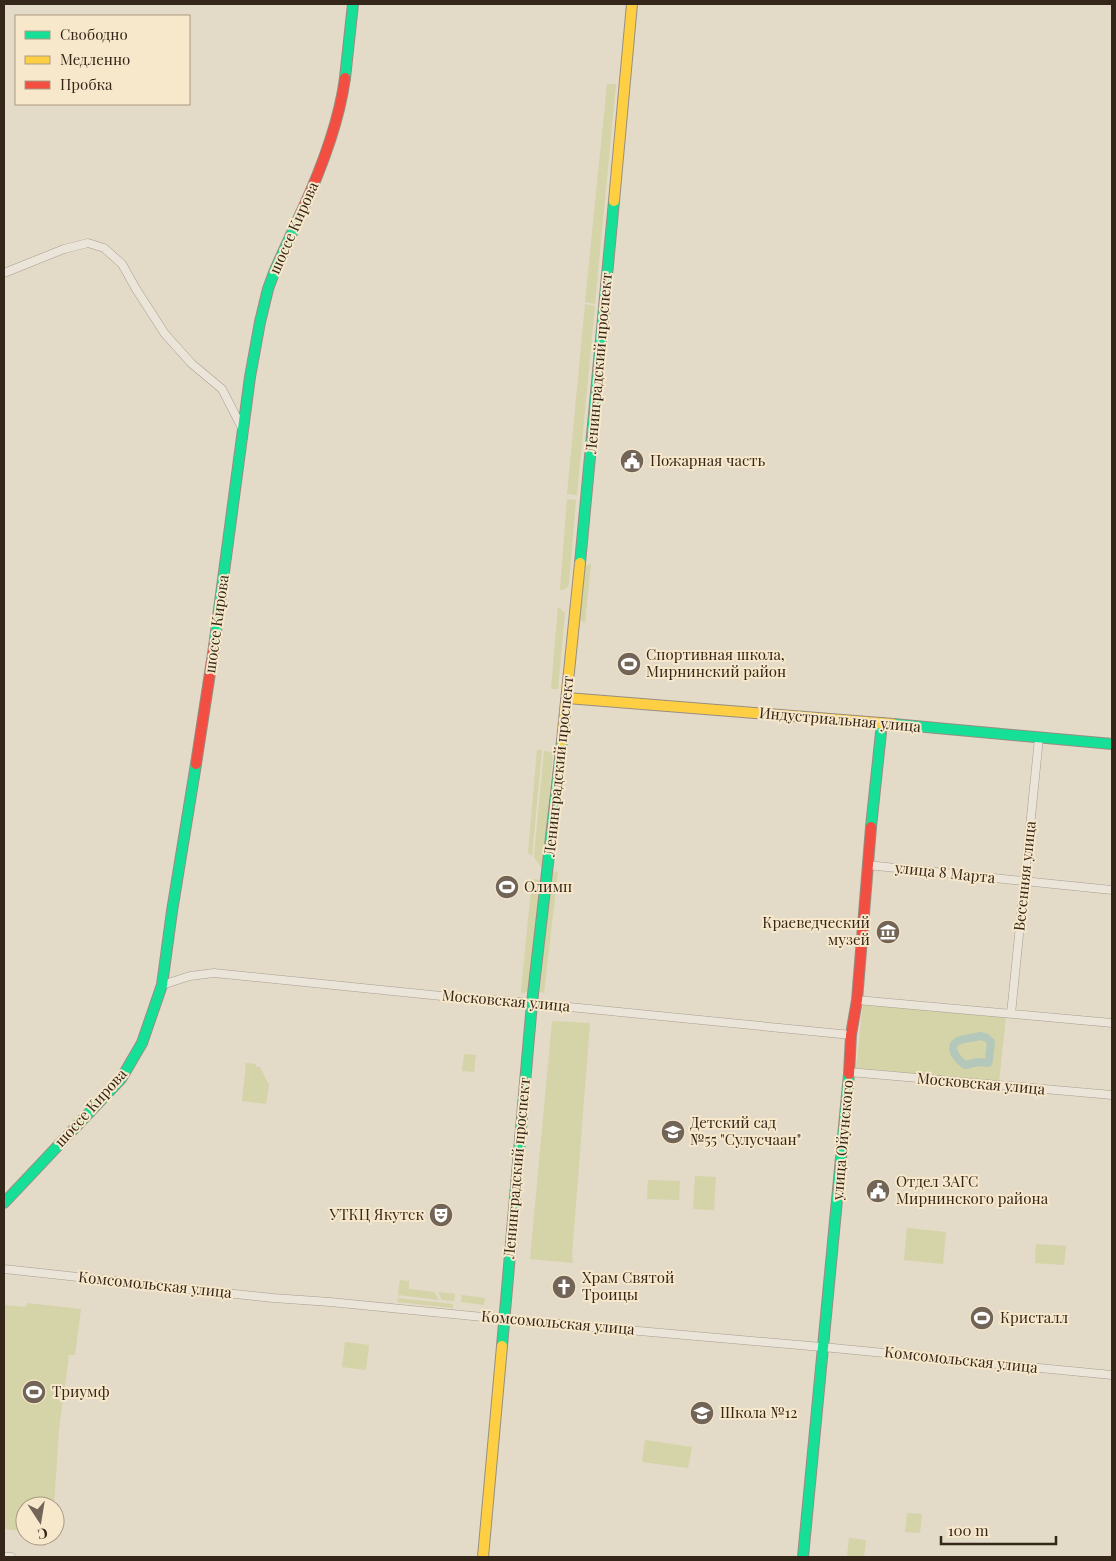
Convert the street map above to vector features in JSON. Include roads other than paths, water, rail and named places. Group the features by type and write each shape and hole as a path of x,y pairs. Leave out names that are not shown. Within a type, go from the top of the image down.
{"main road":[{"name":"шоссе Кирова","path":"4,1203 121,1079 148,1029 162,985 215,642 255,346 268,289 323,162 338,110 345,74 353,4"},
{"name":"Ленинградский проспект","path":"483,1557 532,1003 567,698 632,4"},
{"name":"Индустриальная улица","path":"567,698 882,723 1112,744"},
{"name":"улица Ойунского","path":"803,1557 851,1035 857,1000 867,865 882,723"}],"street":[{"path":"4,273 72,247 88,243 104,248 122,264 165,334 192,364 222,390 243,430"},
{"name":"Весенняя улица","path":"1011,1014 1039,738"},
{"name":"улица 8 Марта","path":"867,865 1112,890"},
{"name":"Московская улица","path":"162,985 190,976 214,973 851,1035"},
{"path":"857,1000 1112,1024"},
{"name":"Московская улица","path":"849,1072 1112,1095"},
{"name":"Комсомольская улица","path":"4,1269 272,1298 1112,1375"},
{"path":"4,1556 11,1557"}],"waterway":[{"path":"981,1036 991,1042 988,1063 978,1062 965,1065 955,1054 953,1046 959,1041 981,1036"}],"place":[{"name":"Пожарная часть","path":"632,461"},
{"name":"Спортивная школа, Мирнинский район","path":"629,664"},
{"name":"Олимп","path":"507,887"},
{"name":"Краеведческий музей","path":"888,932"},
{"name":"Детский сад №55 \"Сулусчаан\"","path":"673,1132"},
{"name":"Отдел ЗАГС Мирнинского района","path":"878,1191"},
{"name":"УТКЦ Якутск","path":"441,1215"},
{"name":"Храм Святой Троицы","path":"564,1287"},
{"name":"Кристалл","path":"982,1318"},
{"name":"Триумф","path":"34,1392"},
{"name":"Школа №12","path":"702,1413"}]}
